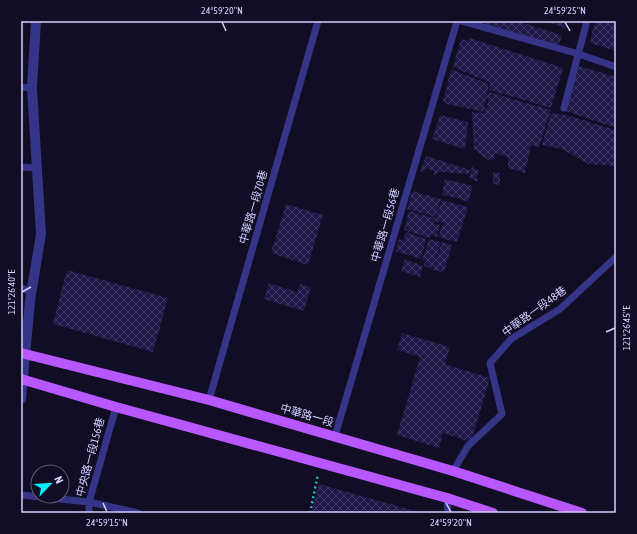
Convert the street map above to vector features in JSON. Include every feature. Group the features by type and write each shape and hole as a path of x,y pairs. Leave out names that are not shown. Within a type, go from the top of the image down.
{"main road":[{"name":"中華路一段","path":"23,353 209,400 335,436 453,471 582,513"},
{"path":"22,379 116,407 447,498 493,513"}],"street":[{"path":"21,399 23,353 41,234 32,88 36,21"}],"lane":[{"name":"中華路一段70巷","path":"209,400 318,21"},
{"name":"中華路一段56巷","path":"335,436 457,21"},
{"path":"461,21 578,54 616,68"},
{"path":"564,108 587,21"},
{"path":"21,87 32,88"},
{"path":"21,167 37,168"},
{"name":"中華路一段48巷","path":"453,471 468,446 502,414 490,363 511,338 560,309 616,257"},
{"path":"21,288 32,292"},
{"name":"中央路一段156巷","path":"89,513 88,502 116,407"},
{"path":"21,495 88,502 138,513"},
{"path":"447,498 448,513"}],"path":[{"path":"310,513 320,463"}],"building":[{"path":"479,21 516,21 562,35 559,45 478,23"},
{"path":"545,21 567,21 565,28"},
{"path":"595,21 616,21 616,51 590,43"},
{"path":"470,38 563,68 551,108 489,90 490,83 453,67 461,39 469,41"},
{"path":"579,66 616,77 616,128 565,111"},
{"path":"451,69 489,84 484,112 447,104 443,101"},
{"path":"489,92 551,110 539,147 531,145 525,173 508,168 508,157 495,153 494,161 486,159 474,149 472,112 484,113 489,100 486,99"},
{"path":"551,113 566,115 616,130 616,166 588,164 562,149 542,145"},
{"path":"440,115 468,122 465,149 432,139"},
{"path":"426,156 470,170 468,174 443,172 437,173 436,176 434,171 425,168 424,173 420,171"},
{"path":"472,167 478,170 477,182 469,177"},
{"path":"493,172 500,173 500,185 493,184"},
{"path":"445,179 473,186 468,202 442,195"},
{"path":"412,191 441,199 436,217 407,209"},
{"path":"442,200 468,207 457,242 438,237 443,223 435,221"},
{"path":"286,204 323,215 308,265 271,253"},
{"path":"409,211 435,218 434,223 440,225 437,237 432,235 429,238 404,230"},
{"path":"406,232 426,239 421,259 395,251 399,239 403,241"},
{"path":"429,239 441,242 433,269 424,266 425,261 422,260"},
{"path":"442,242 452,245 444,272 433,270"},
{"path":"405,259 423,266 420,277 401,271"},
{"path":"67,270 168,298 153,352 53,324"},
{"path":"269,283 297,292 300,284 311,287 304,311 264,299"},
{"path":"402,333 450,347 445,364 490,378 471,442 443,433 439,448 397,435 420,357 397,350"},
{"path":"319,484 422,513 311,513"}]}
